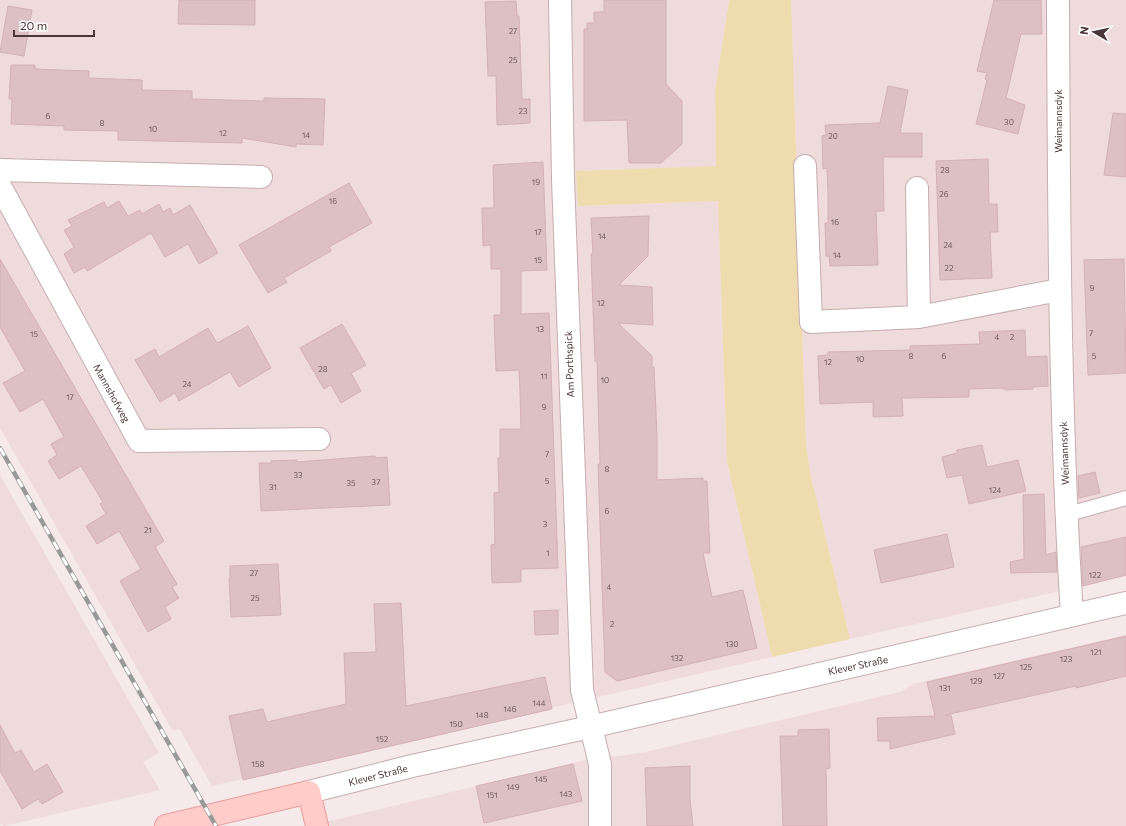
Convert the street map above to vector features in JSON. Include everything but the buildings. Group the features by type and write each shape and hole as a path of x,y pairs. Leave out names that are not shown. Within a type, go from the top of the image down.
{"street":[{"name":"Am Porthspick","path":"560,0 562,179 582,690 590,728"},
{"name":"Weimannsdyk","path":"1058,0 1059,290 1065,515 1072,615"},
{"path":"805,166 811,322 919,317 1059,290"},
{"path":"0,170 261,177"},
{"name":"Mannshofweg","path":"0,186 139,441 319,439"},
{"path":"917,188 919,317"},
{"name":"Klever Straße","path":"166,826 412,766 590,728 1126,603"},
{"path":"590,728 600,764 600,826"},
{"path":"309,792 317,826"}],"lane":[{"path":"1065,515 1126,498"}],"shaded area":[{"path":"0,0 729,0 715,91 716,166 577,171 578,206 718,201 727,462 772,657 212,786 180,730 172,730 0,428"},
{"path":"729,0 791,0 806,445 810,472 850,639 772,657 727,462 718,201 578,206 576,171 716,166 715,91"},
{"path":"791,0 1126,0 1126,576 850,639 810,472 806,445"},
{"path":"0,475 159,753 143,762 160,790 4,826 0,824"},
{"path":"1126,635 1126,826 309,826 581,761 641,753 900,692 913,684"}],"railway":[{"path":"0,448 216,826"}]}
